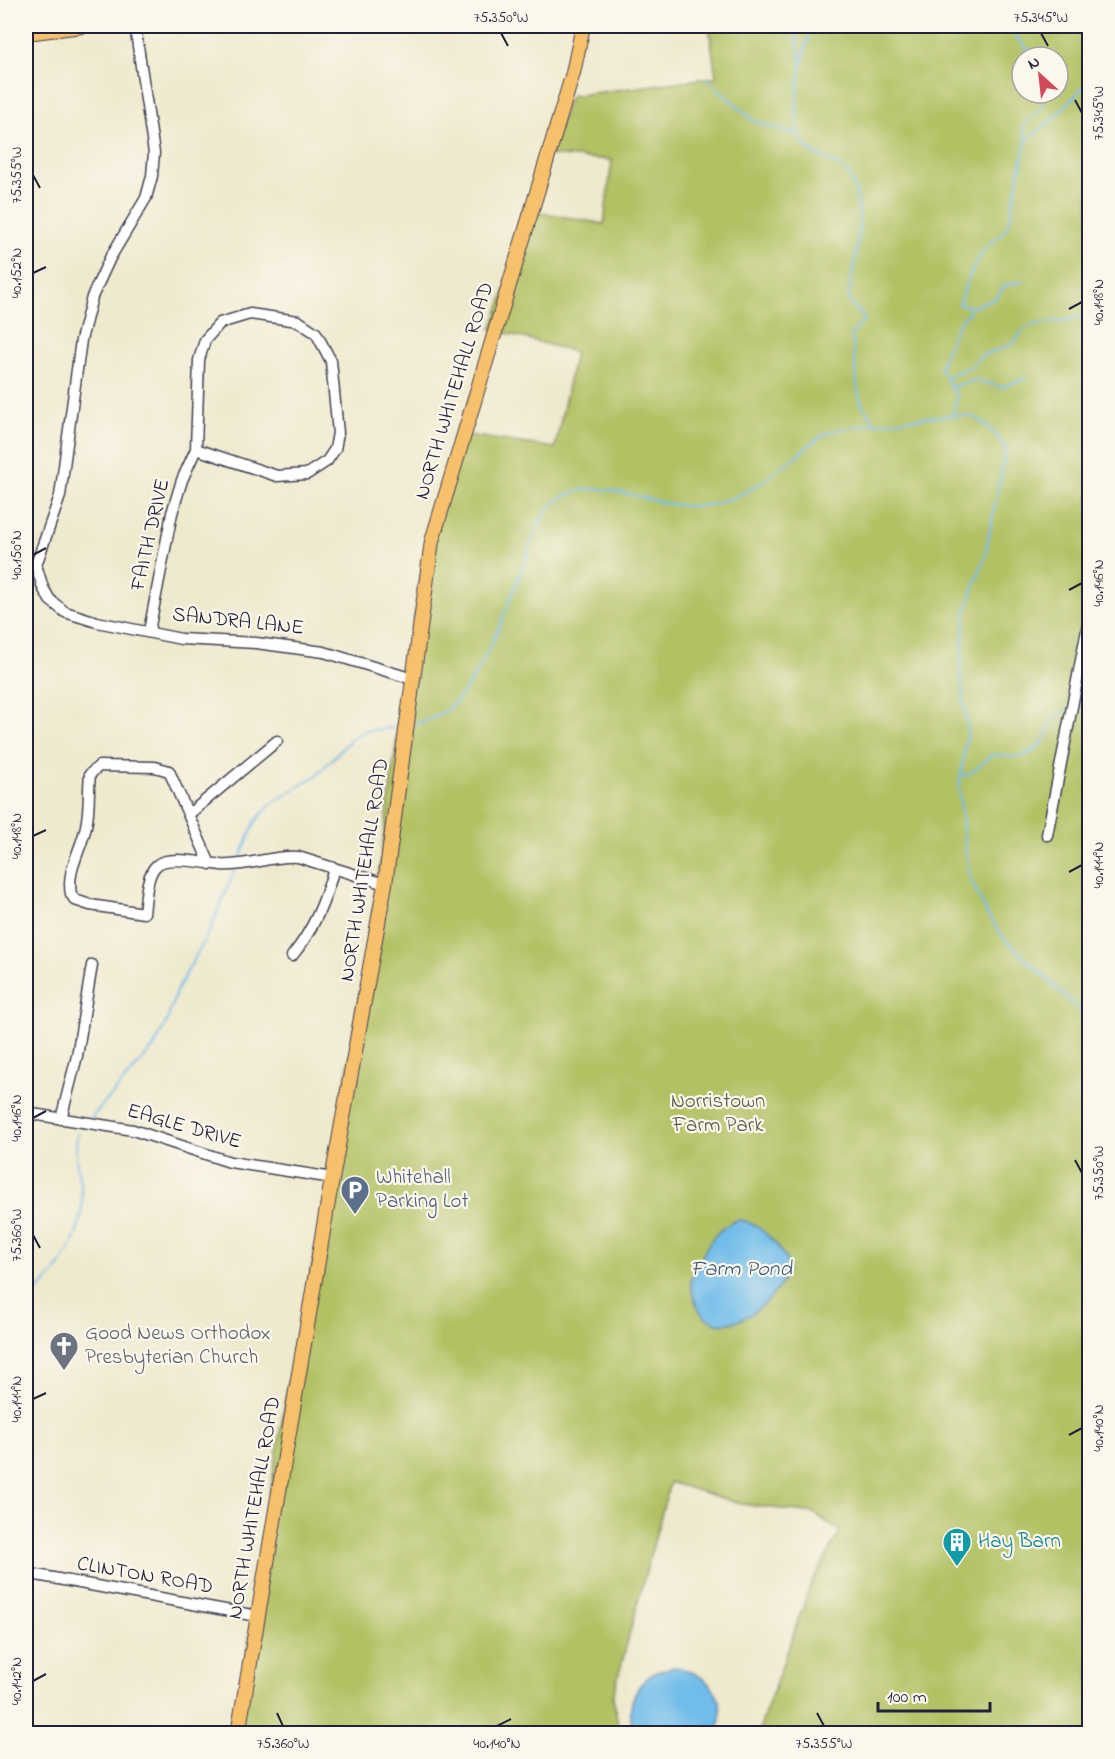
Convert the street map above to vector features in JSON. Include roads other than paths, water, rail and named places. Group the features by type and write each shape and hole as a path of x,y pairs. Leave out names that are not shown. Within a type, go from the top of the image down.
{"main road":[{"path":"26,33 82,26"},
{"name":"NORTH WHITEHALL ROAD","path":"238,1734 385,884 432,541 573,73 583,26"}],"street":[{"name":"SANDRA LANE","path":"135,26 154,153 152,176 146,198 110,258 92,297 81,340 60,495 36,565 43,588 50,600 65,612 97,622 181,639 256,643 324,652 413,679"},
{"name":"FAITH DRIVE","path":"149,631 172,513 182,480 196,449 199,360 211,332 231,318 250,314 298,321 316,333 331,360 338,433 334,449 327,461 308,474 277,476 196,449"},
{"path":"1047,835 1089,614"},
{"path":"189,814 277,741"},
{"path":"210,864 173,778 162,767 94,768 89,782 87,826 73,865 71,894 75,900 90,905 144,913 151,872 156,865 176,860 210,864 234,866 284,856 298,856 385,884"},
{"path":"292,956 308,937 325,900 334,868"},
{"path":"61,1119 77,1056 92,965"},
{"name":"EAGLE DRIVE","path":"26,1113 133,1130 230,1162 333,1178"},
{"name":"CLINTON ROAD","path":"26,1574 257,1616"},
{"path":"26,1729 48,1734"}],"water":[{"name":"Farm Pond","path":"738,1220 746,1221 762,1230 782,1252 789,1267 783,1281 759,1308 744,1318 729,1323 715,1322 703,1315 694,1298 691,1282 712,1239 727,1225"},
{"path":"674,1667 696,1674 713,1689 721,1709 720,1721 715,1733 634,1733 631,1709 637,1690 652,1675"}],"waterway":[{"path":"794,26 802,67"},
{"path":"813,26 801,69 797,121 805,146 816,155 843,168 852,181 857,196 858,240 848,299 865,319 852,334 858,392 862,405 876,424"},
{"path":"1010,26 1024,45"},
{"path":"706,78 755,122 799,135"},
{"path":"952,415 957,397 940,368 954,333 972,307 959,304 970,274 985,248 1000,236 1009,223 1026,141 1050,122 1090,80"},
{"path":"1026,141 1024,124 1042,108 1042,105"},
{"path":"972,307 996,298 1004,286 1023,281"},
{"path":"946,377 972,366 981,356 1013,344 1022,331 1032,325 1090,316"},
{"path":"951,387 975,380 1002,387 1026,378"},
{"path":"412,725 446,710 469,685 503,618 538,525 554,503 573,492 594,489 616,491 685,506 708,505 732,498 754,487 828,433 902,420 947,416 973,417 987,426 1006,448 985,556 966,610 962,650 960,674 968,729 959,787 970,878 987,914 1004,938 1090,1020"},
{"path":"1078,702 1090,692"},
{"path":"963,776 971,773 993,754 1014,757 1031,752 1043,741 1051,721 1068,709"},
{"path":"239,861 255,822 271,804 317,775 351,739 364,731 400,727"},
{"path":"91,1118 154,1047 167,1021 176,992 209,932 235,869"},
{"path":"26,1300 48,1281 66,1255 78,1227 82,1197 76,1157 78,1133"}],"place":[{"name":"Whitehall Parking Lot","path":"355,1216"},
{"name":"Good News Orthodox Presbyterian Church","path":"64,1372"},
{"name":"Hay Barn","path":"957,1568"}],"park label":[{"name":"Norristown Farm Park","path":"718,1114"}]}
